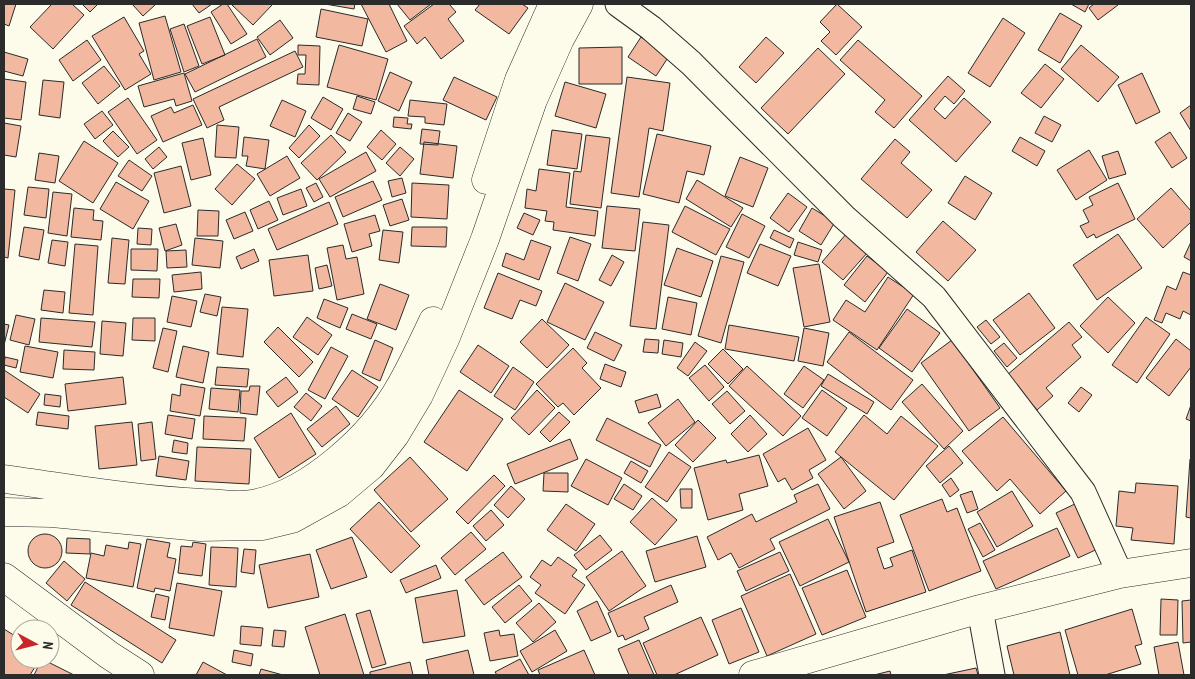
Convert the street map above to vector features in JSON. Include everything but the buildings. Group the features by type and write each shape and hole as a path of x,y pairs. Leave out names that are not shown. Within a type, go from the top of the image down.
{"main road":[{"path":"4,479 166,501 250,504 283,496 306,484 341,457 373,425 401,386 434,320 468,234 519,80 553,4"},
{"path":"7,515 52,513 200,527 263,526 292,519 339,492 371,466 395,435 419,395 446,337 485,239 534,100 560,39 579,4"},
{"path":"4,557 10,581 140,675"},
{"path":"753,675 980,609 1120,574 1191,563"}],"street":[{"path":"618,4 651,28 691,63 844,216 934,297 1083,492 1120,574"},
{"path":"980,609 992,675"}]}
